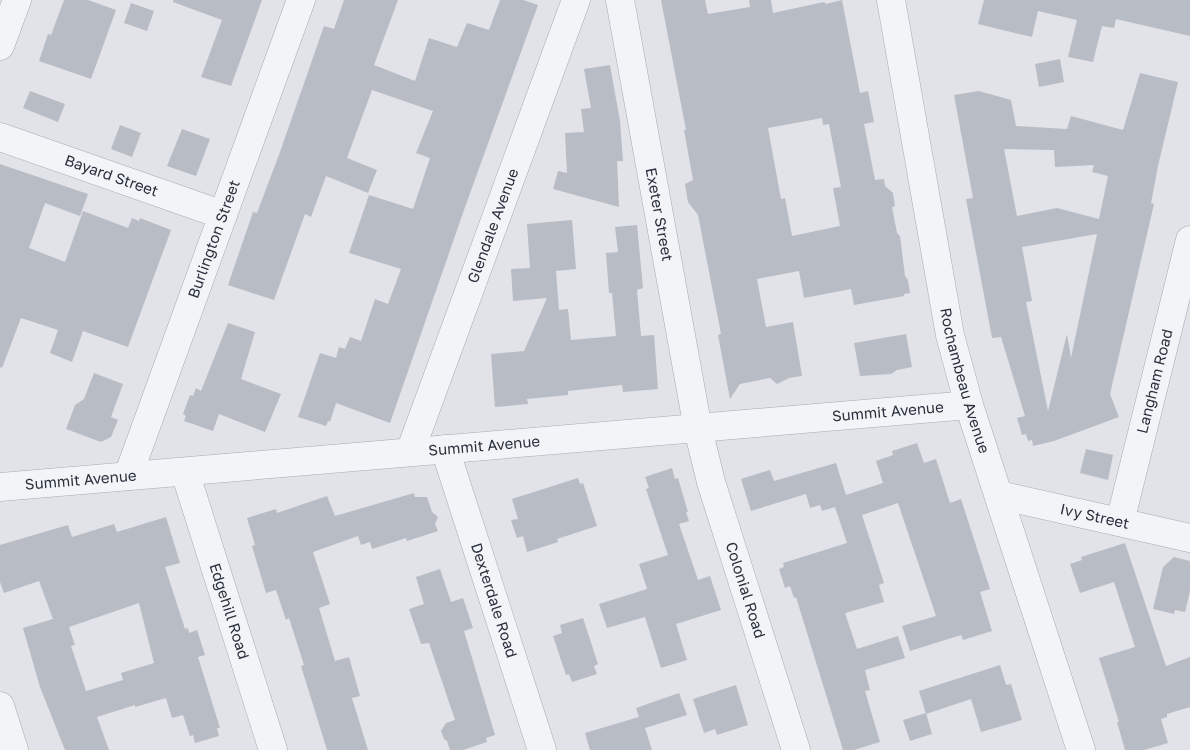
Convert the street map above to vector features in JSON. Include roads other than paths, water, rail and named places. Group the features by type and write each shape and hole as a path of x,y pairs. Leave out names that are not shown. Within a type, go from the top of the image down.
{"street":[{"path":"0,46 17,0"},
{"name":"Burlington Street","path":"128,476 301,0"},
{"name":"Glendale Avenue","path":"410,452 576,0"},
{"name":"Exeter Street","path":"620,0 698,429"},
{"name":"Rochambeau Avenue","path":"891,0 950,335 969,405 1081,750"},
{"name":"Bayard Street","path":"0,137 223,215"},
{"name":"Langham Road","path":"1120,522 1190,240"},
{"name":"Summit Avenue","path":"0,487 969,405"},
{"name":"Colonial Road","path":"698,429 711,482 796,750"},
{"name":"Dexterdale Road","path":"446,449 542,750"},
{"name":"Edgehill Road","path":"185,472 273,750"},
{"name":"Ivy Street","path":"999,496 1190,538"},
{"path":"0,706 14,750"}]}
